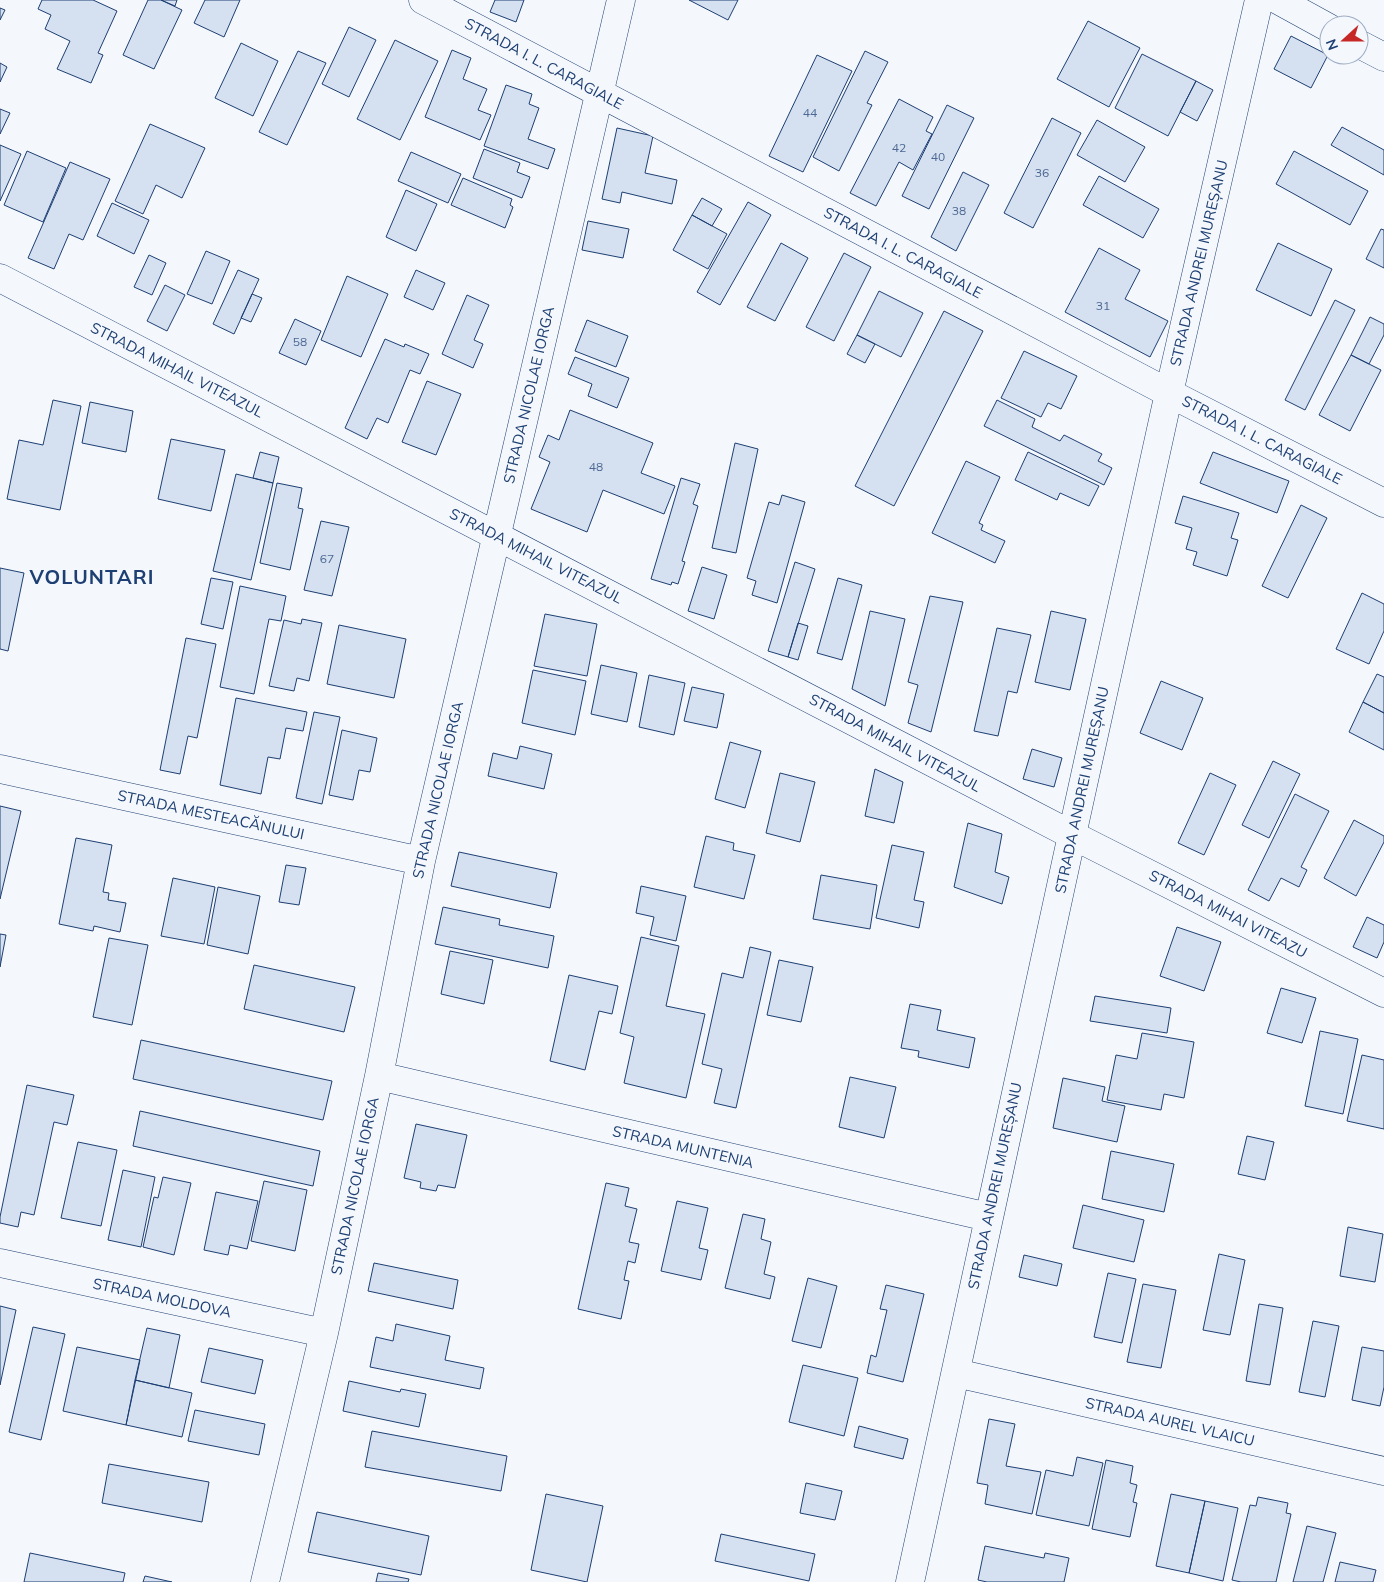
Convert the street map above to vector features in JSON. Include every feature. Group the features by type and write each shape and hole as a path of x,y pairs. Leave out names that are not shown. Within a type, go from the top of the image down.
{"street":[{"name":"STRADA I. L. CARAGIALE","path":"423,0 1170,393 1384,503"},
{"name":"STRADA NICOLAE IORGA","path":"265,1582 324,1333 421,861 621,0"},
{"name":"STRADA ANDREI MUREȘANU","path":"910,1582 1072,835 1259,0"},
{"path":"1278,0 1319,23"},
{"path":"1369,49 1384,57"},
{"name":"STRADA MIHAIL VITEAZUL","path":"0,278 1072,835"},
{"name":"STRADA MESTEACĂNULUI","path":"0,769 421,861"},
{"name":"STRADA MIHAI VITEAZU","path":"1072,835 1384,993"},
{"name":"STRADA MUNTENIA","path":"378,1076 988,1217"},
{"name":"STRADA MOLDOVA","path":"0,1263 324,1333"},
{"name":"STRADA AUREL VLAICU","path":"956,1373 1384,1471"}],"building":[{"path":"42,0 93,0 117,11 98,53 103,55 91,83 57,69 70,41 45,29 51,15 38,9"},
{"path":"148,0 161,0 182,10 154,69 123,55"},
{"path":"161,0 177,0 175,6"},
{"path":"205,0 240,0 224,37 194,23"},
{"path":"495,0 524,0 516,22 490,12"},
{"path":"689,0 738,0 728,20"},
{"path":"0,8 5,10 0,20"},
{"path":"1088,21 1140,48 1109,107 1057,79"},
{"path":"349,27 376,40 349,97 322,84"},
{"path":"1291,36 1319,50 1319,65 1323,65 1311,88 1274,69"},
{"path":"395,40 438,61 400,140 357,119"},
{"path":"241,43 278,61 253,116 215,98"},
{"path":"452,50 471,58 463,79 487,89 478,110 491,115 480,140 425,117"},
{"path":"298,51 326,63 287,145 259,132"},
{"path":"865,51 888,62 867,103 872,105 839,171 813,157"},
{"path":"1142,54 1196,81 1168,136 1115,108"},
{"path":"817,55 852,71 803,172 769,156"},
{"path":"0,63 7,67 0,82"},
{"path":"1196,81 1213,90 1197,121 1180,112"},
{"path":"506,85 532,94 529,104 539,108 528,139 555,149 548,169 484,146"},
{"path":"899,99 933,117 926,131 932,134 913,170 899,162 876,206 850,193"},
{"path":"947,105 974,118 929,209 902,196"},
{"path":"0,109 10,113 0,134"},
{"path":"1052,118 1081,133 1033,228 1004,213"},
{"path":"1097,120 1145,147 1125,182 1077,155"},
{"path":"150,124 205,148 182,198 156,185 143,214 115,201"},
{"path":"1342,127 1384,150 1384,175 1331,145"},
{"path":"617,128 653,136 645,173 677,180 672,204 622,192 620,203 602,199"},
{"path":"0,145 21,154 0,201"},
{"path":"484,149 520,163 517,172 530,177 522,198 473,178"},
{"path":"27,151 66,168 43,222 4,205"},
{"path":"1294,151 1368,191 1350,225 1276,184"},
{"path":"411,152 461,174 448,203 398,181"},
{"path":"70,162 110,179 83,240 69,234 54,269 28,258"},
{"path":"963,172 989,185 956,251 931,237"},
{"path":"1099,176 1159,209 1143,238 1083,205"},
{"path":"463,178 512,199 510,205 513,207 505,228 451,205"},
{"path":"406,190 437,204 416,251 386,237"},
{"path":"702,198 722,209 712,226 692,215"},
{"path":"748,202 771,215 720,305 697,292"},
{"path":"112,203 149,220 134,254 97,236"},
{"path":"692,215 727,234 708,269 673,250"},
{"path":"588,221 629,229 623,258 582,250"},
{"path":"1381,229 1384,230 1384,268 1366,259"},
{"path":"781,243 808,258 775,321 747,307"},
{"path":"1278,243 1332,269 1311,316 1256,290"},
{"path":"1099,248 1140,270 1125,299 1168,321 1150,357 1065,312"},
{"path":"206,251 230,261 212,304 187,294"},
{"path":"844,253 871,267 834,341 806,327"},
{"path":"149,255 166,263 152,295 134,287"},
{"path":"238,270 259,279 234,334 213,324"},
{"path":"416,270 445,283 433,310 404,297"},
{"path":"347,276 388,294 361,357 321,340"},
{"path":"165,285 185,295 167,331 147,321"},
{"path":"879,291 923,313 901,357 857,335"},
{"path":"252,294 262,298 251,322 241,318"},
{"path":"467,295 489,305 474,340 483,344 473,368 442,354"},
{"path":"1335,300 1355,310 1305,410 1285,400"},
{"path":"944,311 983,331 894,506 855,486"},
{"path":"1370,317 1384,324 1384,335 1369,364 1351,355"},
{"path":"295,319 321,331 306,365 279,353"},
{"path":"587,320 628,336 616,367 575,351"},
{"path":"857,335 875,344 865,363 847,354"},
{"path":"385,339 404,347 405,344 429,354 420,374 410,370 388,423 377,418 367,439 345,428"},
{"path":"1024,351 1077,376 1061,409 1048,403 1041,417 1001,398"},
{"path":"1351,355 1381,370 1350,431 1319,415"},
{"path":"575,357 629,378 617,408 588,396 592,384 568,374"},
{"path":"427,381 461,394 436,455 402,442"},
{"path":"53,400 81,406 60,510 7,499 19,440 43,445"},
{"path":"997,400 1035,419 1032,427 1060,441 1064,435 1102,454 1098,461 1112,468 1104,485 984,426"},
{"path":"90,402 133,411 126,452 82,443"},
{"path":"570,410 653,443 641,473 675,486 664,514 603,490 587,532 531,509 550,462 539,457 548,435 559,440"},
{"path":"171,439 225,450 211,511 158,499"},
{"path":"735,443 758,449 736,553 712,548"},
{"path":"260,452 279,457 273,483 253,478"},
{"path":"1028,452 1099,486 1089,506 1060,493 1057,500 1015,480"},
{"path":"1213,452 1289,481 1277,513 1200,483"},
{"path":"966,461 1000,477 979,523 983,525 981,530 1005,541 995,563 932,533"},
{"path":"236,474 273,483 251,580 213,571"},
{"path":"681,478 700,484 693,504 698,506 682,561 685,562 678,584 672,582 671,585 651,579"},
{"path":"277,483 302,488 298,508 303,509 290,570 260,563"},
{"path":"782,495 805,502 777,603 752,595 756,581 747,578 769,502 779,505"},
{"path":"1183,496 1239,513 1231,538 1238,540 1227,576 1193,565 1197,552 1186,549 1192,528 1175,523"},
{"path":"1301,505 1327,518 1288,598 1262,586"},
{"path":"321,521 349,527 332,596 304,590"},
{"path":"795,562 815,569 788,657 768,651"},
{"path":"702,567 727,575 714,619 688,611"},
{"path":"0,568 24,573 8,651 0,649"},
{"path":"211,578 233,582 223,629 201,624"},
{"path":"838,578 862,585 842,660 817,653"},
{"path":"240,586 286,596 281,621 269,619 254,694 220,687"},
{"path":"1362,593 1384,604 1384,631 1369,664 1336,649"},
{"path":"930,596 963,602 931,732 908,723 918,685 908,682"},
{"path":"870,611 905,619 885,706 852,689"},
{"path":"1051,611 1086,619 1070,690 1035,682"},
{"path":"545,614 597,624 587,676 534,666"},
{"path":"302,619 322,623 309,681 297,678 294,691 269,686 284,620 301,624"},
{"path":"798,623 808,626 798,660 788,657"},
{"path":"339,625 406,639 394,698 327,684"},
{"path":"997,628 1031,635 1017,693 1008,691 998,736 974,731"},
{"path":"186,638 216,644 197,738 188,736 180,774 160,770"},
{"path":"601,665 637,673 627,722 591,714"},
{"path":"533,670 586,681 575,735 522,723"},
{"path":"1377,674 1384,677 1384,713 1363,702"},
{"path":"649,675 685,683 674,735 639,727"},
{"path":"1161,681 1203,698 1182,750 1140,733"},
{"path":"692,687 724,694 717,728 684,721"},
{"path":"236,698 307,712 303,731 286,728 280,759 268,757 261,794 220,785"},
{"path":"1363,702 1384,713 1384,750 1349,732"},
{"path":"314,712 340,717 322,804 296,798"},
{"path":"342,730 377,738 370,772 359,770 353,800 329,795"},
{"path":"730,742 761,751 745,808 715,799"},
{"path":"520,746 552,754 544,789 488,776 493,753 517,759"},
{"path":"1032,749 1062,758 1054,787 1023,779"},
{"path":"1273,761 1300,774 1269,838 1242,825"},
{"path":"875,769 903,782 894,823 865,816"},
{"path":"780,773 815,782 800,842 766,833"},
{"path":"1210,773 1236,785 1204,855 1178,843"},
{"path":"1295,794 1329,811 1301,867 1307,870 1299,887 1281,878 1269,901 1248,890"},
{"path":"0,806 21,811 0,899"},
{"path":"1354,820 1384,836 1384,842 1356,896 1324,878"},
{"path":"968,823 1002,834 995,872 1009,877 1002,904 954,887"},
{"path":"706,836 734,843 733,850 755,855 744,899 694,887"},
{"path":"76,838 112,845 103,892 109,893 108,900 126,903 120,932 94,926 93,931 59,924"},
{"path":"892,845 924,852 914,900 924,902 919,928 876,918"},
{"path":"459,852 557,873 550,908 451,886"},
{"path":"286,865 306,868 299,905 279,902"},
{"path":"821,875 877,885 870,929 813,919"},
{"path":"173,878 215,887 204,944 161,936"},
{"path":"641,886 686,896 676,941 650,935 654,917 636,913"},
{"path":"218,887 260,896 248,954 207,945"},
{"path":"443,907 500,919 499,925 554,936 548,968 435,944"},
{"path":"1367,917 1384,925 1384,942 1377,958 1353,947"},
{"path":"1177,927 1221,942 1204,991 1160,976"},
{"path":"0,934 6,935 0,967"},
{"path":"641,937 679,946 666,1006 705,1014 686,1098 624,1083 634,1037 620,1033"},
{"path":"109,938 148,945 132,1025 93,1017"},
{"path":"750,947 771,952 736,1108 714,1103 722,1069 702,1064 722,973 743,978"},
{"path":"450,951 493,960 484,1004 441,994"},
{"path":"779,960 813,967 801,1022 767,1015"},
{"path":"254,965 355,987 344,1032 244,1009"},
{"path":"569,975 618,986 612,1014 599,1011 585,1070 550,1061"},
{"path":"1281,988 1316,998 1302,1043 1267,1033"},
{"path":"1095,996 1171,1008 1167,1033 1090,1021"},
{"path":"910,1004 941,1010 937,1030 975,1038 969,1068 918,1057 919,1051 901,1048"},
{"path":"1320,1031 1358,1039 1343,1114 1305,1106"},
{"path":"1142,1033 1194,1042 1184,1098 1164,1094 1161,1110 1107,1100 1116,1055 1137,1059"},
{"path":"141,1040 332,1081 323,1120 133,1079"},
{"path":"1362,1055 1384,1060 1384,1129 1347,1121"},
{"path":"850,1077 896,1087 884,1138 839,1127"},
{"path":"1063,1078 1105,1087 1102,1101 1125,1106 1117,1142 1053,1128"},
{"path":"27,1085 74,1095 67,1125 54,1122 34,1215 21,1212 18,1227 0,1223 0,1217"},
{"path":"140,1111 320,1151 313,1186 133,1146"},
{"path":"416,1124 467,1135 455,1188 438,1185 436,1191 420,1188 421,1182 404,1178"},
{"path":"1247,1136 1274,1142 1265,1180 1238,1174"},
{"path":"78,1142 117,1150 101,1226 61,1218"},
{"path":"1111,1151 1174,1164 1164,1212 1102,1199"},
{"path":"123,1170 155,1177 141,1247 108,1240"},
{"path":"163,1177 191,1183 174,1255 143,1247 154,1197 158,1198"},
{"path":"264,1181 307,1190 295,1251 251,1241"},
{"path":"606,1183 629,1188 625,1206 637,1209 629,1242 639,1244 635,1263 628,1261 624,1280 629,1281 621,1319 578,1309"},
{"path":"216,1192 258,1201 247,1249 230,1245 228,1255 204,1250"},
{"path":"677,1201 708,1208 699,1248 708,1250 701,1280 661,1271"},
{"path":"1083,1205 1144,1220 1134,1262 1073,1248"},
{"path":"743,1214 765,1219 761,1239 771,1242 764,1274 775,1277 770,1299 725,1288"},
{"path":"1348,1227 1383,1234 1375,1282 1340,1276"},
{"path":"1219,1254 1245,1260 1230,1335 1203,1330"},
{"path":"1024,1255 1062,1264 1057,1286 1019,1277"},
{"path":"374,1263 458,1280 453,1309 368,1291"},
{"path":"1108,1273 1136,1279 1122,1343 1094,1337"},
{"path":"808,1278 837,1286 821,1348 792,1341"},
{"path":"1143,1284 1176,1290 1161,1368 1127,1362"},
{"path":"886,1285 924,1294 903,1382 867,1373 871,1355 876,1357 887,1310 880,1309"},
{"path":"1259,1304 1283,1308 1270,1385 1246,1381"},
{"path":"0,1306 16,1310 0,1385"},
{"path":"1313,1321 1339,1326 1325,1397 1299,1392"},
{"path":"396,1324 450,1336 445,1360 484,1368 480,1389 370,1367 376,1337 393,1341"},
{"path":"33,1327 65,1334 41,1440 9,1432"},
{"path":"147,1328 180,1335 169,1388 135,1380"},
{"path":"77,1347 140,1360 126,1425 63,1411"},
{"path":"1362,1347 1384,1351 1384,1387 1380,1406 1352,1400"},
{"path":"209,1348 263,1360 255,1394 201,1382"},
{"path":"803,1365 858,1378 844,1436 789,1422"},
{"path":"135,1380 192,1393 182,1437 126,1425"},
{"path":"349,1381 400,1392 401,1389 426,1394 419,1427 343,1411"},
{"path":"195,1410 265,1424 259,1455 188,1441"},
{"path":"989,1419 1015,1424 1006,1466 1041,1472 1032,1514 985,1504 988,1485 977,1483"},
{"path":"859,1426 908,1439 903,1459 854,1447"},
{"path":"372,1431 507,1456 501,1491 365,1467"},
{"path":"1077,1457 1103,1463 1089,1526 1036,1515 1046,1470 1073,1476"},
{"path":"1106,1460 1133,1466 1130,1483 1137,1485 1133,1502 1137,1503 1130,1537 1092,1529"},
{"path":"109,1464 209,1482 202,1522 102,1503"},
{"path":"806,1483 842,1491 835,1520 800,1513"},
{"path":"546,1494 603,1506 587,1582 531,1570"},
{"path":"1171,1494 1205,1501 1189,1573 1156,1566"},
{"path":"1258,1497 1288,1503 1286,1513 1291,1514 1276,1582 1241,1582 1232,1580 1250,1505 1256,1506"},
{"path":"1205,1501 1238,1508 1223,1581 1189,1573"},
{"path":"317,1512 429,1536 421,1575 308,1552"},
{"path":"1307,1526 1336,1533 1323,1582 1293,1582"},
{"path":"721,1534 815,1554 809,1581 715,1561"},
{"path":"985,1546 1044,1558 1045,1553 1069,1558 1064,1582 987,1582 978,1580"},
{"path":"30,1553 125,1573 123,1582 24,1582"},
{"path":"1340,1562 1376,1570 1373,1582 1335,1582"},
{"path":"378,1573 409,1579 408,1582 376,1582"},
{"path":"145,1576 172,1582 143,1582"}],"district":[{"name":"VOLUNTARI","path":"92,577"}]}
